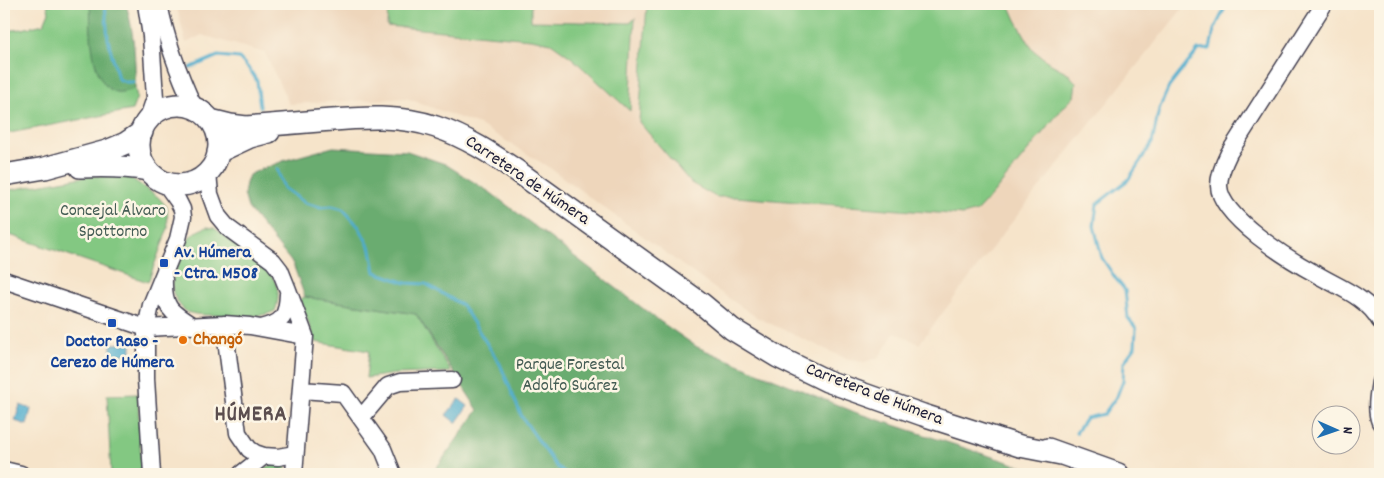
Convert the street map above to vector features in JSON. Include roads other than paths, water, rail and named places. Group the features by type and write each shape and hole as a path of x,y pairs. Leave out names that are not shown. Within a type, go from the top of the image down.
{"main road":[{"path":"4,175 45,168 107,151 126,143 157,112 170,106 183,105 202,114 218,135 218,152 215,164 208,173 193,183 178,185 129,167 109,165 45,168"},
{"name":"Carretera de Húmera","path":"202,114 230,125 246,127 386,118 422,123 454,134 489,152 517,171 702,304 732,329 778,357 827,381 923,415 1020,446 1061,454 1118,474"},
{"name":"Carretera de Húmera","path":"218,152 250,137 299,123"},
{"path":"144,127 140,146 142,159 157,176"}],"street":[{"path":"146,4 184,86 202,114"},
{"path":"144,127 155,98 159,4"},
{"path":"1324,4 1228,153 1222,169 1219,187 1222,198 1229,210 1242,224 1294,262 1355,296 1369,306 1380,321"},
{"path":"208,173 210,194 218,216 228,228 273,262 280,270 305,336 294,474"},
{"path":"152,474 146,379 146,328 151,305 178,239 183,217 178,200 157,176"},
{"path":"164,275 163,292 166,304 177,316 193,326"},
{"path":"4,280 146,328 224,324 305,336"},
{"path":"261,328 278,322 286,312 288,290"},
{"path":"224,324 238,433 249,449 255,453 278,457 295,454"},
{"path":"361,418 388,386 400,382 452,380"},
{"path":"1380,382 1377,407 1380,422"},
{"path":"301,390 343,393 383,449 393,474"},
{"path":"242,474 248,466 249,449"},
{"path":"242,474 264,456"},
{"path":"4,470 22,474"}],"water":[{"path":"131,343 131,354 111,355 111,344"},
{"path":"459,399 468,406 456,423 446,415"},
{"path":"20,405 31,409 27,425 15,421"}],"waterway":[{"path":"105,4 108,39 118,79 134,82"},
{"path":"1076,433 1086,418 1104,414 1117,396 1123,381 1124,362 1135,347 1136,328 1128,318 1125,290 1102,258 1094,226 1097,204 1128,180 1152,143 1159,109 1169,87 1198,50 1210,49 1214,30 1227,4"},
{"path":"190,68 218,56 239,58 257,81 260,107"},
{"path":"277,169 284,188 305,203 320,207 332,206 343,209 359,227 371,250 375,272 406,283 426,284 462,305 500,364 522,417 556,466 567,474"}],"place":[{"name":"Av. Húmera - Ctra. M508","path":"164,263"},
{"name":"Doctor Raso - Cerezo de Húmera","path":"112,323"},
{"name":"Changó","path":"183,340"}],"district":[{"name":"HÚMERA","path":"251,415"}],"park label":[{"name":"Concejal Álvaro Spottorno","path":"113,221"},
{"name":"Parque Forestal Adolfo Suárez","path":"570,375"}]}
